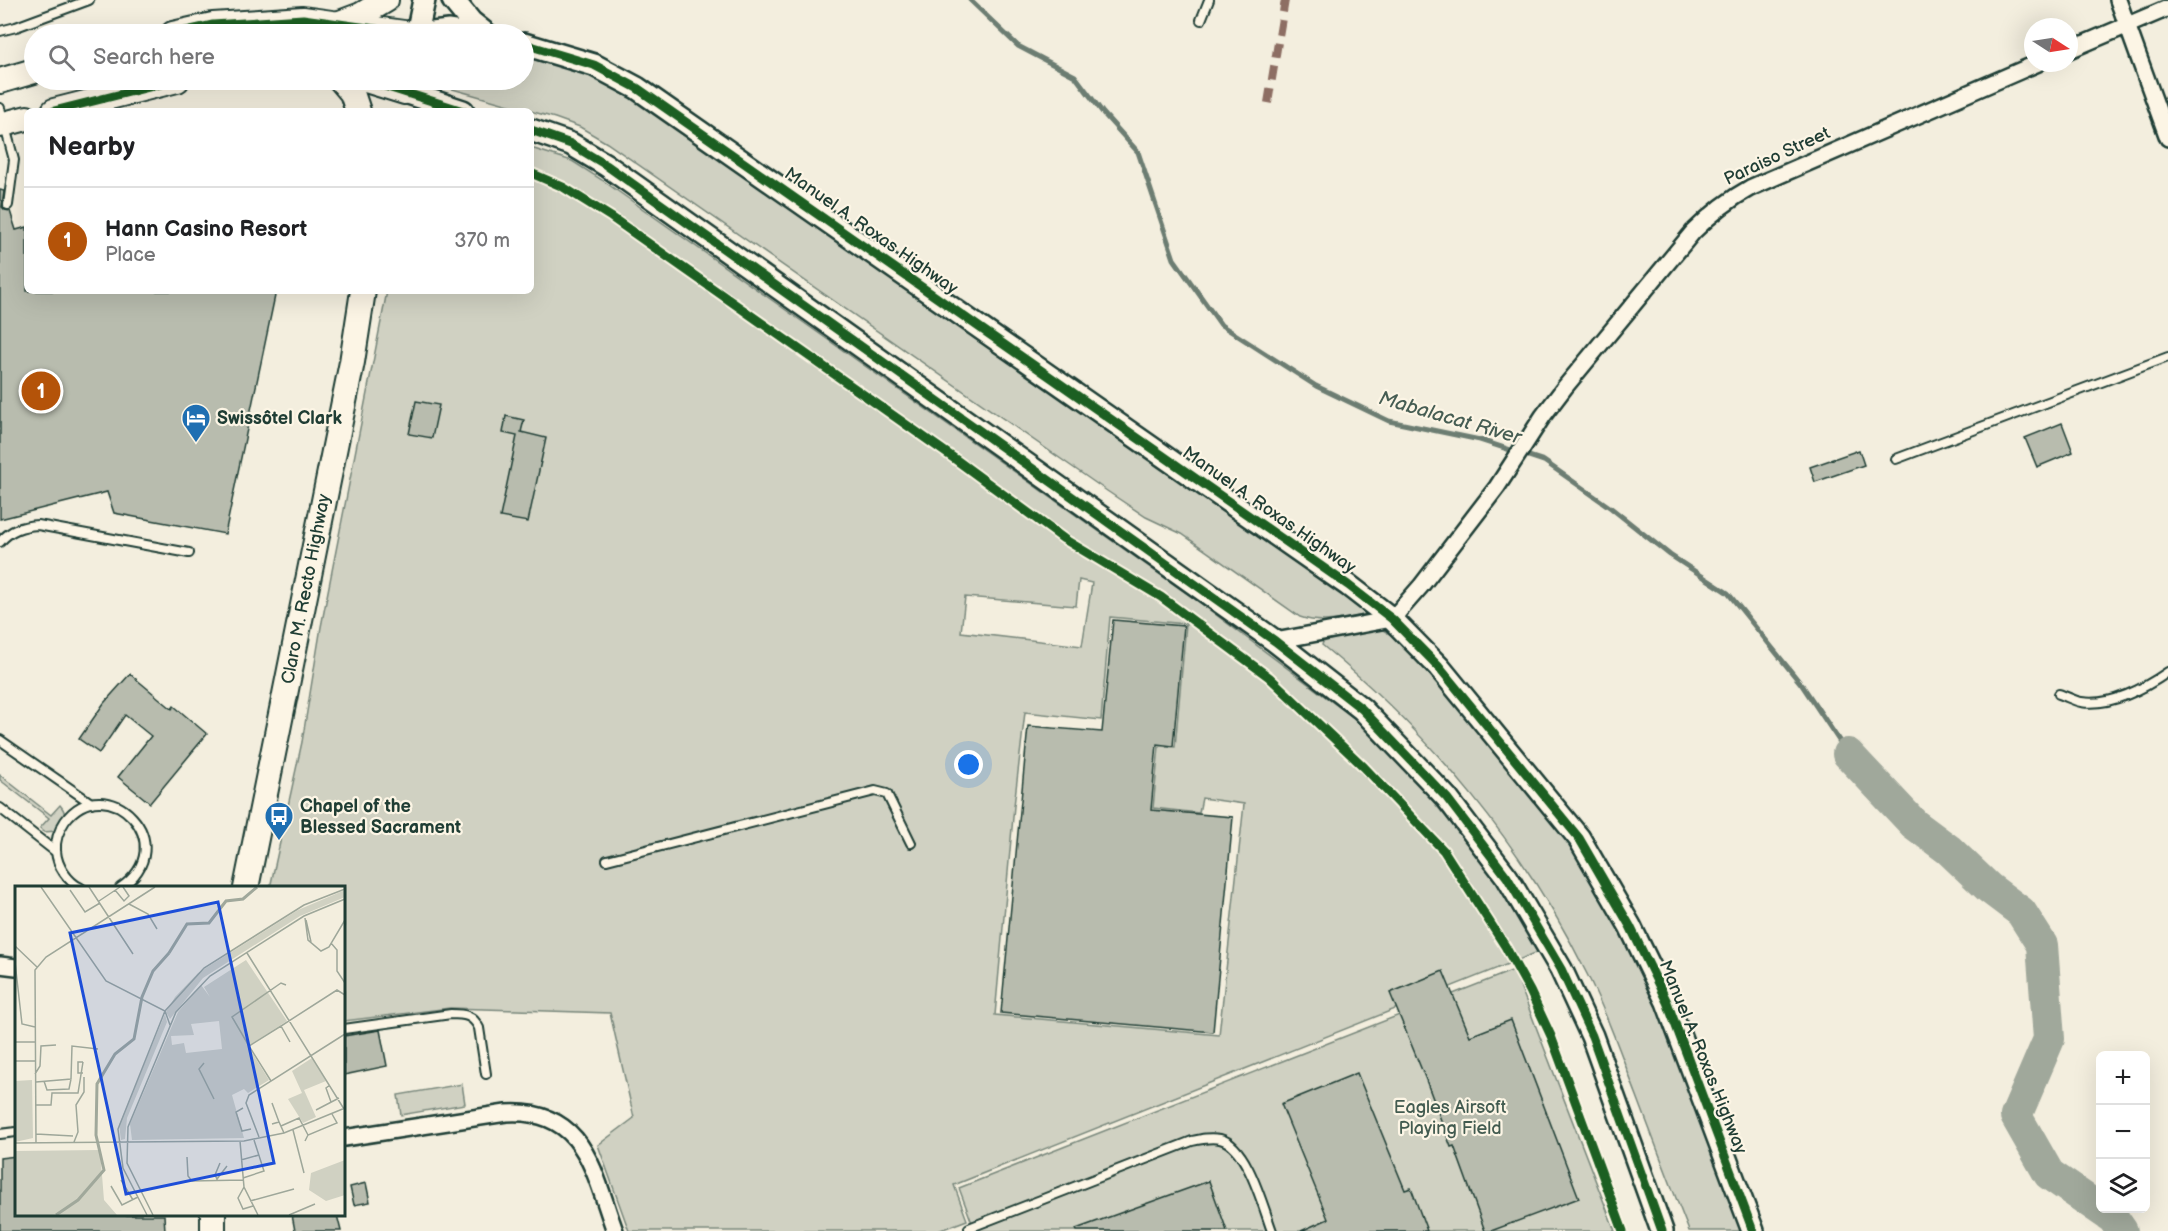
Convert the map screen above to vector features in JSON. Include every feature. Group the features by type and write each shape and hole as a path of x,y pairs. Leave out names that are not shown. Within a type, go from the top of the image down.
{"main road":[{"path":"228,24 303,19 337,24 361,15 386,0"},
{"path":"419,24 424,0"},
{"path":"453,0 474,24"},
{"name":"Manuel A. Roxas Highway","path":"534,47 594,65 637,88 1348,585 1392,619 1439,667 1579,838 1630,926 1667,1002 1753,1231"},
{"path":"0,81 24,74"},
{"path":"66,108 137,90"},
{"path":"349,90 357,108"},
{"path":"405,94 453,108"},
{"path":"534,131 571,144 606,165 1275,641 1362,709 1447,798 1507,877 1561,969 1592,1036 1662,1231"},
{"name":"Claro M. Recto Highway","path":"246,886 352,362 363,294"}],"street":[{"path":"2118,0 2168,138"},
{"path":"2078,46 2168,8"},
{"name":"Paraiso Street","path":"1392,619 1421,586 1497,487 1543,416 1565,387 1710,214 1750,188 2024,69"},
{"path":"1275,641 1392,619"},
{"path":"0,965 15,967"},
{"path":"345,1138 506,1113 523,1112 553,1120 570,1131 583,1147 615,1231"}],"lane":[{"path":"24,24 89,0"},
{"path":"1202,20 1209,0"},
{"path":"0,30 24,24"},
{"path":"8,118 14,160 8,205"},
{"path":"1896,459 2168,357"},
{"path":"0,542 6,535 24,526 38,525 189,553"},
{"path":"2059,694 2082,702 2110,701 2154,682 2168,672"},
{"path":"0,740 91,803"},
{"path":"607,860 875,791 886,794 911,843"},
{"path":"78,886 67,877 60,865 56,852 57,838 69,816 91,803 106,803 120,807 132,815 145,841 140,869 123,886"},
{"path":"0,808 56,852"},
{"path":"345,1029 451,1014 466,1015 471,1017 479,1028 486,1074"},
{"path":"0,1134 15,1132"},
{"path":"961,1231 1207,1138 1230,1143 1246,1163 1272,1231"}],"green space":[{"path":"534,58 565,65 618,86 1290,554 1368,614 1326,621 1300,617 1182,534 1146,517 1107,491 607,143 580,127 534,112 534,108 520,108 456,90 534,90"},
{"path":"534,149 572,161 602,180 1203,605 1359,722 1397,758 1476,853 1511,903 1538,952 954,1185 967,1220 938,1231 629,1231 598,1145 634,1118 610,1013 450,1008 345,1021 345,886 270,886 302,742 321,627 386,294 534,294","holes":["1079,580 1092,583 1082,646 961,632 965,597 1076,606","1110,617 1186,624 1175,747 1159,746 1153,808 1199,813 1202,798 1244,804 1219,1035 995,1015 1025,712 1101,720"]},
{"path":"1373,628 1383,630 1393,636 1448,689 1527,780 1601,888 1667,1023 1745,1231 1689,1231 1601,1004 1562,927 1535,882 1505,838 1437,755 1401,716 1322,645 1323,642"},
{"path":"0,775 51,815 60,805 65,815 56,831 44,832 40,828 49,818 0,780"},
{"name":"Eagles Airsoft Playing Field","path":"1514,970 1615,1231 975,1231 959,1188"},
{"path":"462,1084 465,1104 401,1115 398,1095"}],"building":[{"name":"Swissôtel Clark","path":"0,190 4,191 2,207 10,211 16,230 24,228 24,294 275,294 225,534 114,513 107,492 0,519"},
{"path":"416,401 439,405 432,438 409,434"},
{"path":"506,416 524,420 521,432 546,438 528,522 500,517 517,436 503,433"},
{"path":"2062,423 2073,452 2037,467 2025,438"},
{"path":"1859,450 1864,465 1815,482 1810,467"},
{"path":"1113,620 1184,626 1173,746 1157,744 1151,810 1233,817 1213,1032 1001,1013 1028,726 1102,732"},
{"path":"130,674 172,709 174,706 207,734 150,803 118,777 151,736 125,715 99,753 79,739 104,703"},
{"path":"1443,971 1470,1036 1511,1020 1579,1198 1491,1231 1485,1231 1454,1146 1451,1147 1390,993"},
{"path":"380,1030 387,1066 345,1075 345,1036"},
{"path":"1357,1073 1405,1190 1411,1188 1427,1231 1301,1231 1328,1219 1281,1104"},
{"path":"15,1156 15,1216 164,1216 165,1231 0,1231 0,1158"},
{"path":"1209,1181 1227,1231 1077,1231 1076,1229"},
{"path":"366,1183 370,1202 354,1205 350,1187"},
{"path":"292,1216 337,1216 341,1231 295,1231"}],"waterway":[{"name":"Mabalacat River","path":"970,0 1018,46 1075,76 1103,113 1138,152 1174,259 1221,325 1316,386 1389,421 1480,440 1544,461 1611,508 1670,555 1728,593 1802,685 1848,754"},
{"path":"1848,754 1914,824 1949,850 1989,888 2021,912 2042,945 2049,1039 2016,1116 2049,1174 2113,1218 2122,1231"}],"marked path":[{"path":"1268,103 1285,0"}],"cycle path":[{"path":"228,24 303,19 339,24"},
{"path":"534,47 594,65 637,88 1348,585 1392,619 1439,667 1579,838 1630,926 1667,1002 1753,1231"},
{"path":"66,108 137,90"},
{"path":"397,90 454,108"},
{"path":"534,131 571,144 606,165 1275,641 1362,709 1447,798 1507,877 1561,969 1592,1036 1662,1231"},
{"path":"534,174 563,187 611,217 955,459 1064,539 1161,597 1269,677 1364,767 1444,851 1505,946 1551,1036 1623,1231"}],"place":[{"name":"Hann Casino Resort","path":"41,391"},
{"name":"Swissôtel Clark","path":"196,444"},
{"name":"Chapel of the Blessed Sacrament","path":"279,842"}]}
